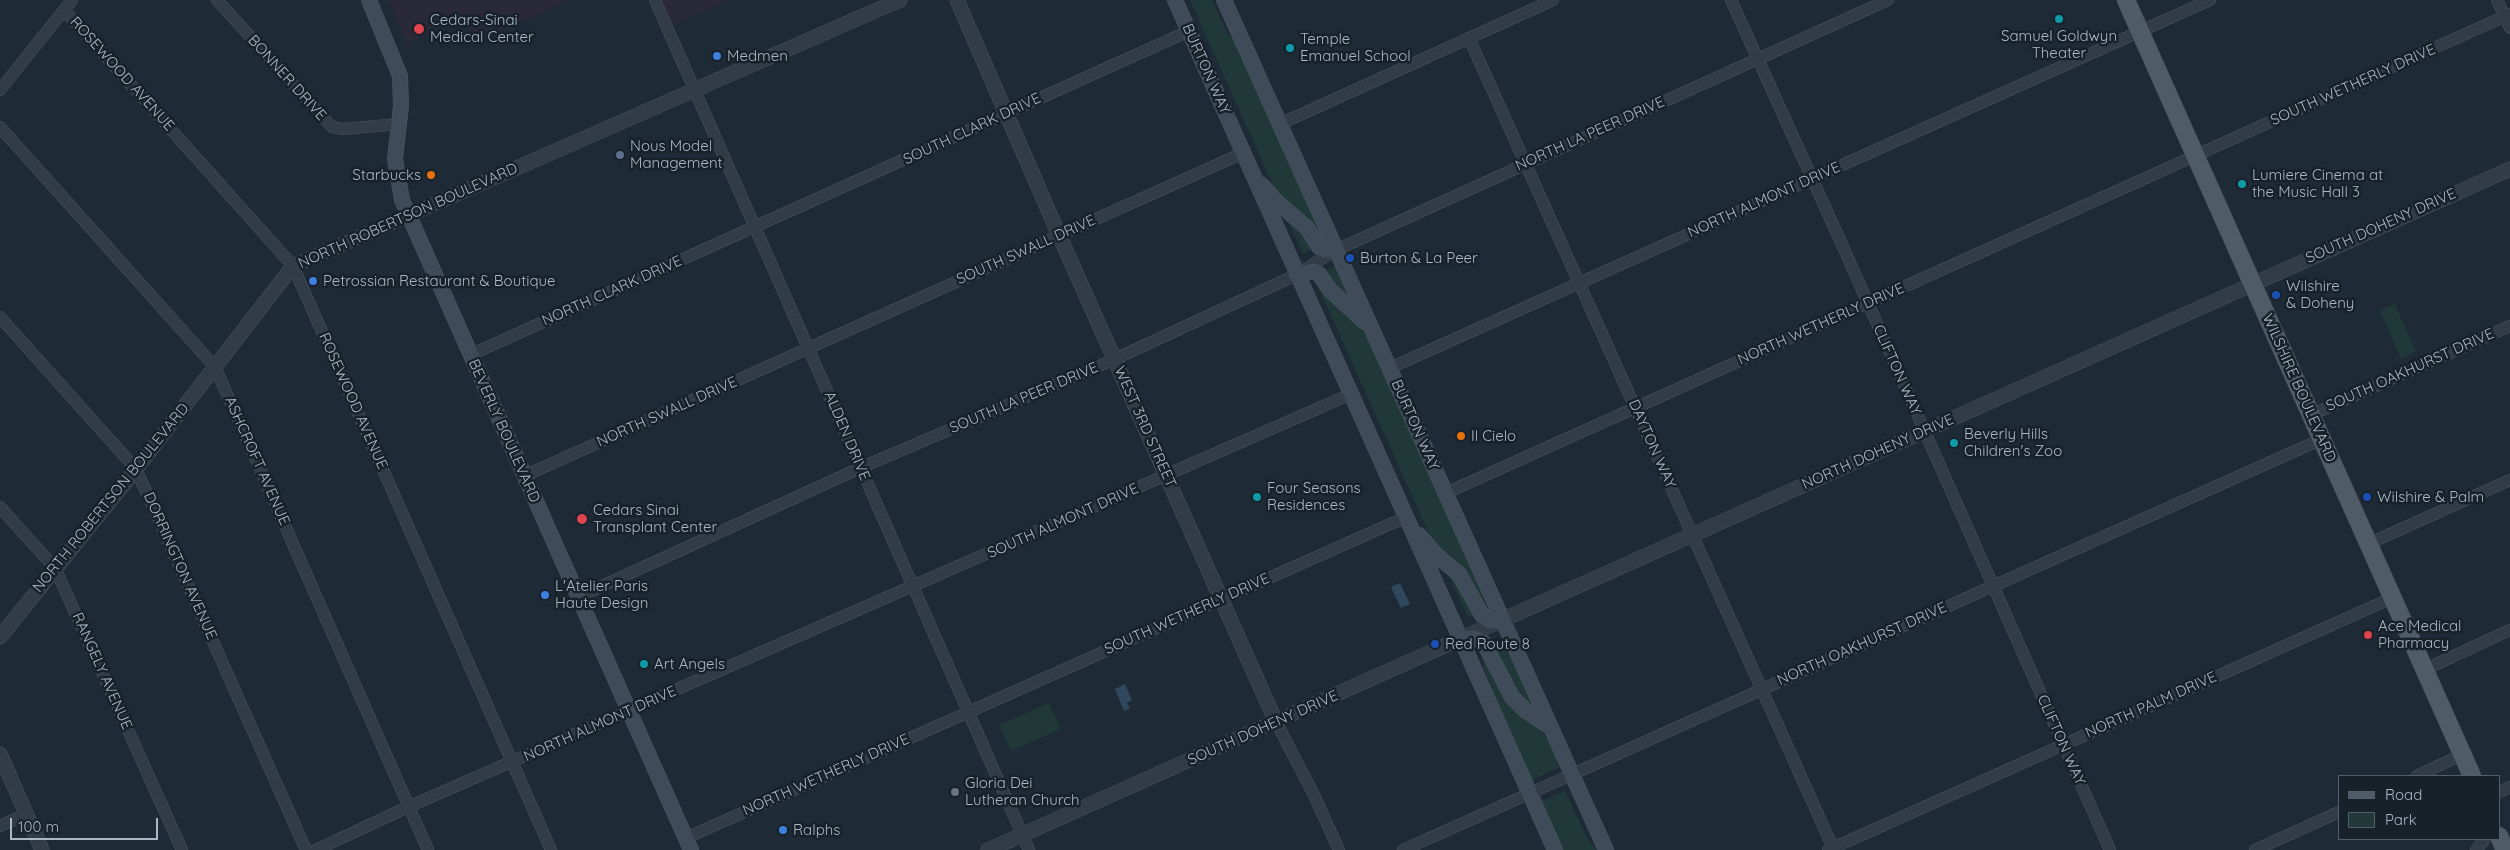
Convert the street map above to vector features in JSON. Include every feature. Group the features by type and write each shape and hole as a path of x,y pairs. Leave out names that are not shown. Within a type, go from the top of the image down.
{"main road":[{"name":"BEVERLY BOULEVARD","path":"369,0 399,70 401,94 396,172 402,200 688,844"},
{"name":"BURTON WAY","path":"1175,0 1296,275 1555,850"},
{"name":"WILSHIRE BOULEVARD","path":"2126,0 2472,775"},
{"name":"BURTON WAY","path":"1228,1 1336,250 1606,850"},
{"path":"1253,175 1277,202 1307,228 1319,247 1325,250 1336,250"},
{"path":"1296,275 1314,271 1319,274 1330,290 1357,312 1373,331"},
{"path":"1408,520 1436,555 1459,574 1482,615 1490,621 1503,621"},
{"path":"1460,639 1474,638 1484,644 1512,697 1525,710 1550,727"},
{"path":"2500,838 2505,850"}],"street":[{"path":"0,90 72,0"},
{"name":"BONNER DRIVE","path":"217,0 332,127 343,129 399,124"},
{"name":"ALDEN DRIVE","path":"653,0 665,23 809,348 912,587 1029,850"},
{"name":"NORTH ROBERTSON BOULEVARD","path":"0,638 136,469 293,266 900,0"},
{"name":"WEST 3RD STREET","path":"957,0 1059,235 1276,722 1313,793 1339,850"},
{"path":"1280,124 1553,0"},
{"name":"CLIFTON WAY","path":"1731,0 2110,850"},
{"name":"NORTH LA PEER DRIVE","path":"1296,275 1336,250 1888,0"},
{"path":"2140,31 2210,0"},
{"path":"2497,0 2507,15 2510,28"},
{"name":"ROSEWOOD AVENUE","path":"64,10 293,266 551,850"},
{"name":"SOUTH WETHERLY DRIVE","path":"2196,156 2507,15"},
{"name":"SOUTH CLARK DRIVE","path":"755,228 1189,31"},
{"name":"NORTH ALMONT DRIVE","path":"1390,368 1450,343 1581,282 2140,31"},
{"name":"DAYTON WAY","path":"1469,38 1581,282 1635,408 1693,534 1832,849"},
{"name":"ASHCROFT AVENUE","path":"0,127 215,366 428,850"},
{"name":"SOUTH SWALL DRIVE","path":"809,348 1243,153"},
{"name":"NORTH WETHERLY DRIVE","path":"1446,493 2196,156"},
{"name":"SOUTH DOHENY DRIVE","path":"2253,284 2510,169"},
{"name":"NORTH CLARK DRIVE","path":"470,355 755,228"},
{"name":"SOUTH LA PEER DRIVE","path":"860,468 1114,359 1296,275"},
{"name":"NORTH DOHENY DRIVE","path":"1503,621 2253,284"},
{"name":"DORRINGTON AVENUE","path":"0,317 136,469 306,850"},
{"name":"SOUTH OAKHURST DRIVE","path":"2311,415 2510,326"},
{"name":"NORTH SWALL DRIVE","path":"524,476 809,348"},
{"name":"SOUTH ALMONT DRIVE","path":"912,587 1351,394"},
{"name":"NORTH OAKHURST DRIVE","path":"1403,850 2322,439"},
{"path":"578,597 860,468"},
{"path":"2368,544 2510,480"},
{"name":"RANGELY AVENUE","path":"0,507 55,568 182,850"},
{"name":"SOUTH WETHERLY DRIVE","path":"967,711 1221,599 1408,520"},
{"name":"NORTH ALMONT DRIVE","path":"316,850 408,807 912,587"},
{"name":"NORTH PALM DRIVE","path":"1832,849 2392,598"},
{"name":"SOUTH DOHENY DRIVE","path":"1022,835 1503,621"},
{"path":"2426,670 2510,630"},
{"name":"NORTH WETHERLY DRIVE","path":"688,844 967,711"},
{"path":"0,754 42,850"},
{"path":"2419,775 2463,754"},
{"path":"2255,850 2338,812"},
{"path":"0,826 26,814"},
{"path":"988,850 1022,835"},
{"path":"2476,850 2484,840"}],"shaded area":[{"name":"Cedars-Sinai Medical Center","path":"389,0 570,0 475,42 464,15 407,44"},
{"path":"662,0 730,0 672,25"},
{"path":"1400,583 1410,604 1401,608 1391,587"},
{"path":"1125,684 1132,700 1127,703 1130,708 1124,711 1115,689"}],"green space":[{"path":"1190,0 1212,0 1226,31 1238,46 1326,242 1323,244 1276,192"},
{"path":"1291,218 1315,248 1303,254 1288,220"},
{"path":"1336,265 1354,304 1322,271"},
{"path":"1314,278 1366,331 1482,592 1484,607 1435,547"},
{"path":"2395,304 2416,352 2401,359 2380,310"},
{"path":"1453,572 1477,614 1468,617 1448,574"},
{"path":"1503,641 1533,706 1530,708 1516,696 1490,647"},
{"path":"1482,650 1547,739 1560,767 1530,781 1497,705 1483,666"},
{"path":"1049,703 1061,729 1011,751 999,725"},
{"path":"1565,791 1587,838 1597,850 1561,850 1539,802"}],"place":[{"name":"Samuel Goldwyn Theater","path":"2059,19"},
{"name":"Cedars-Sinai Medical Center","path":"419,29"},
{"name":"Temple Emanuel School","path":"1290,48"},
{"name":"Medmen","path":"717,56"},
{"name":"Nous Model Management","path":"620,155"},
{"name":"Starbucks","path":"431,175"},
{"name":"Lumiere Cinema at the Music Hall 3","path":"2242,184"},
{"name":"Burton & La Peer","path":"1350,258"},
{"name":"Petrossian Restaurant & Boutique","path":"313,281"},
{"name":"Wilshire & Doheny","path":"2276,295"},
{"name":"Il Cielo","path":"1461,436"},
{"name":"Beverly Hills Children's Zoo","path":"1954,443"},
{"name":"Four Seasons Residences","path":"1257,497"},
{"name":"Wilshire & Palm","path":"2367,497"},
{"name":"Cedars Sinai Transplant Center","path":"582,519"},
{"name":"L'Atelier Paris Haute Design","path":"545,595"},
{"name":"Ace Medical Pharmacy","path":"2368,635"},
{"name":"Red Route 8","path":"1435,644"},
{"name":"Art Angels","path":"644,664"},
{"name":"Gloria Dei Lutheran Church","path":"955,792"},
{"name":"Ralphs","path":"783,830"}]}
